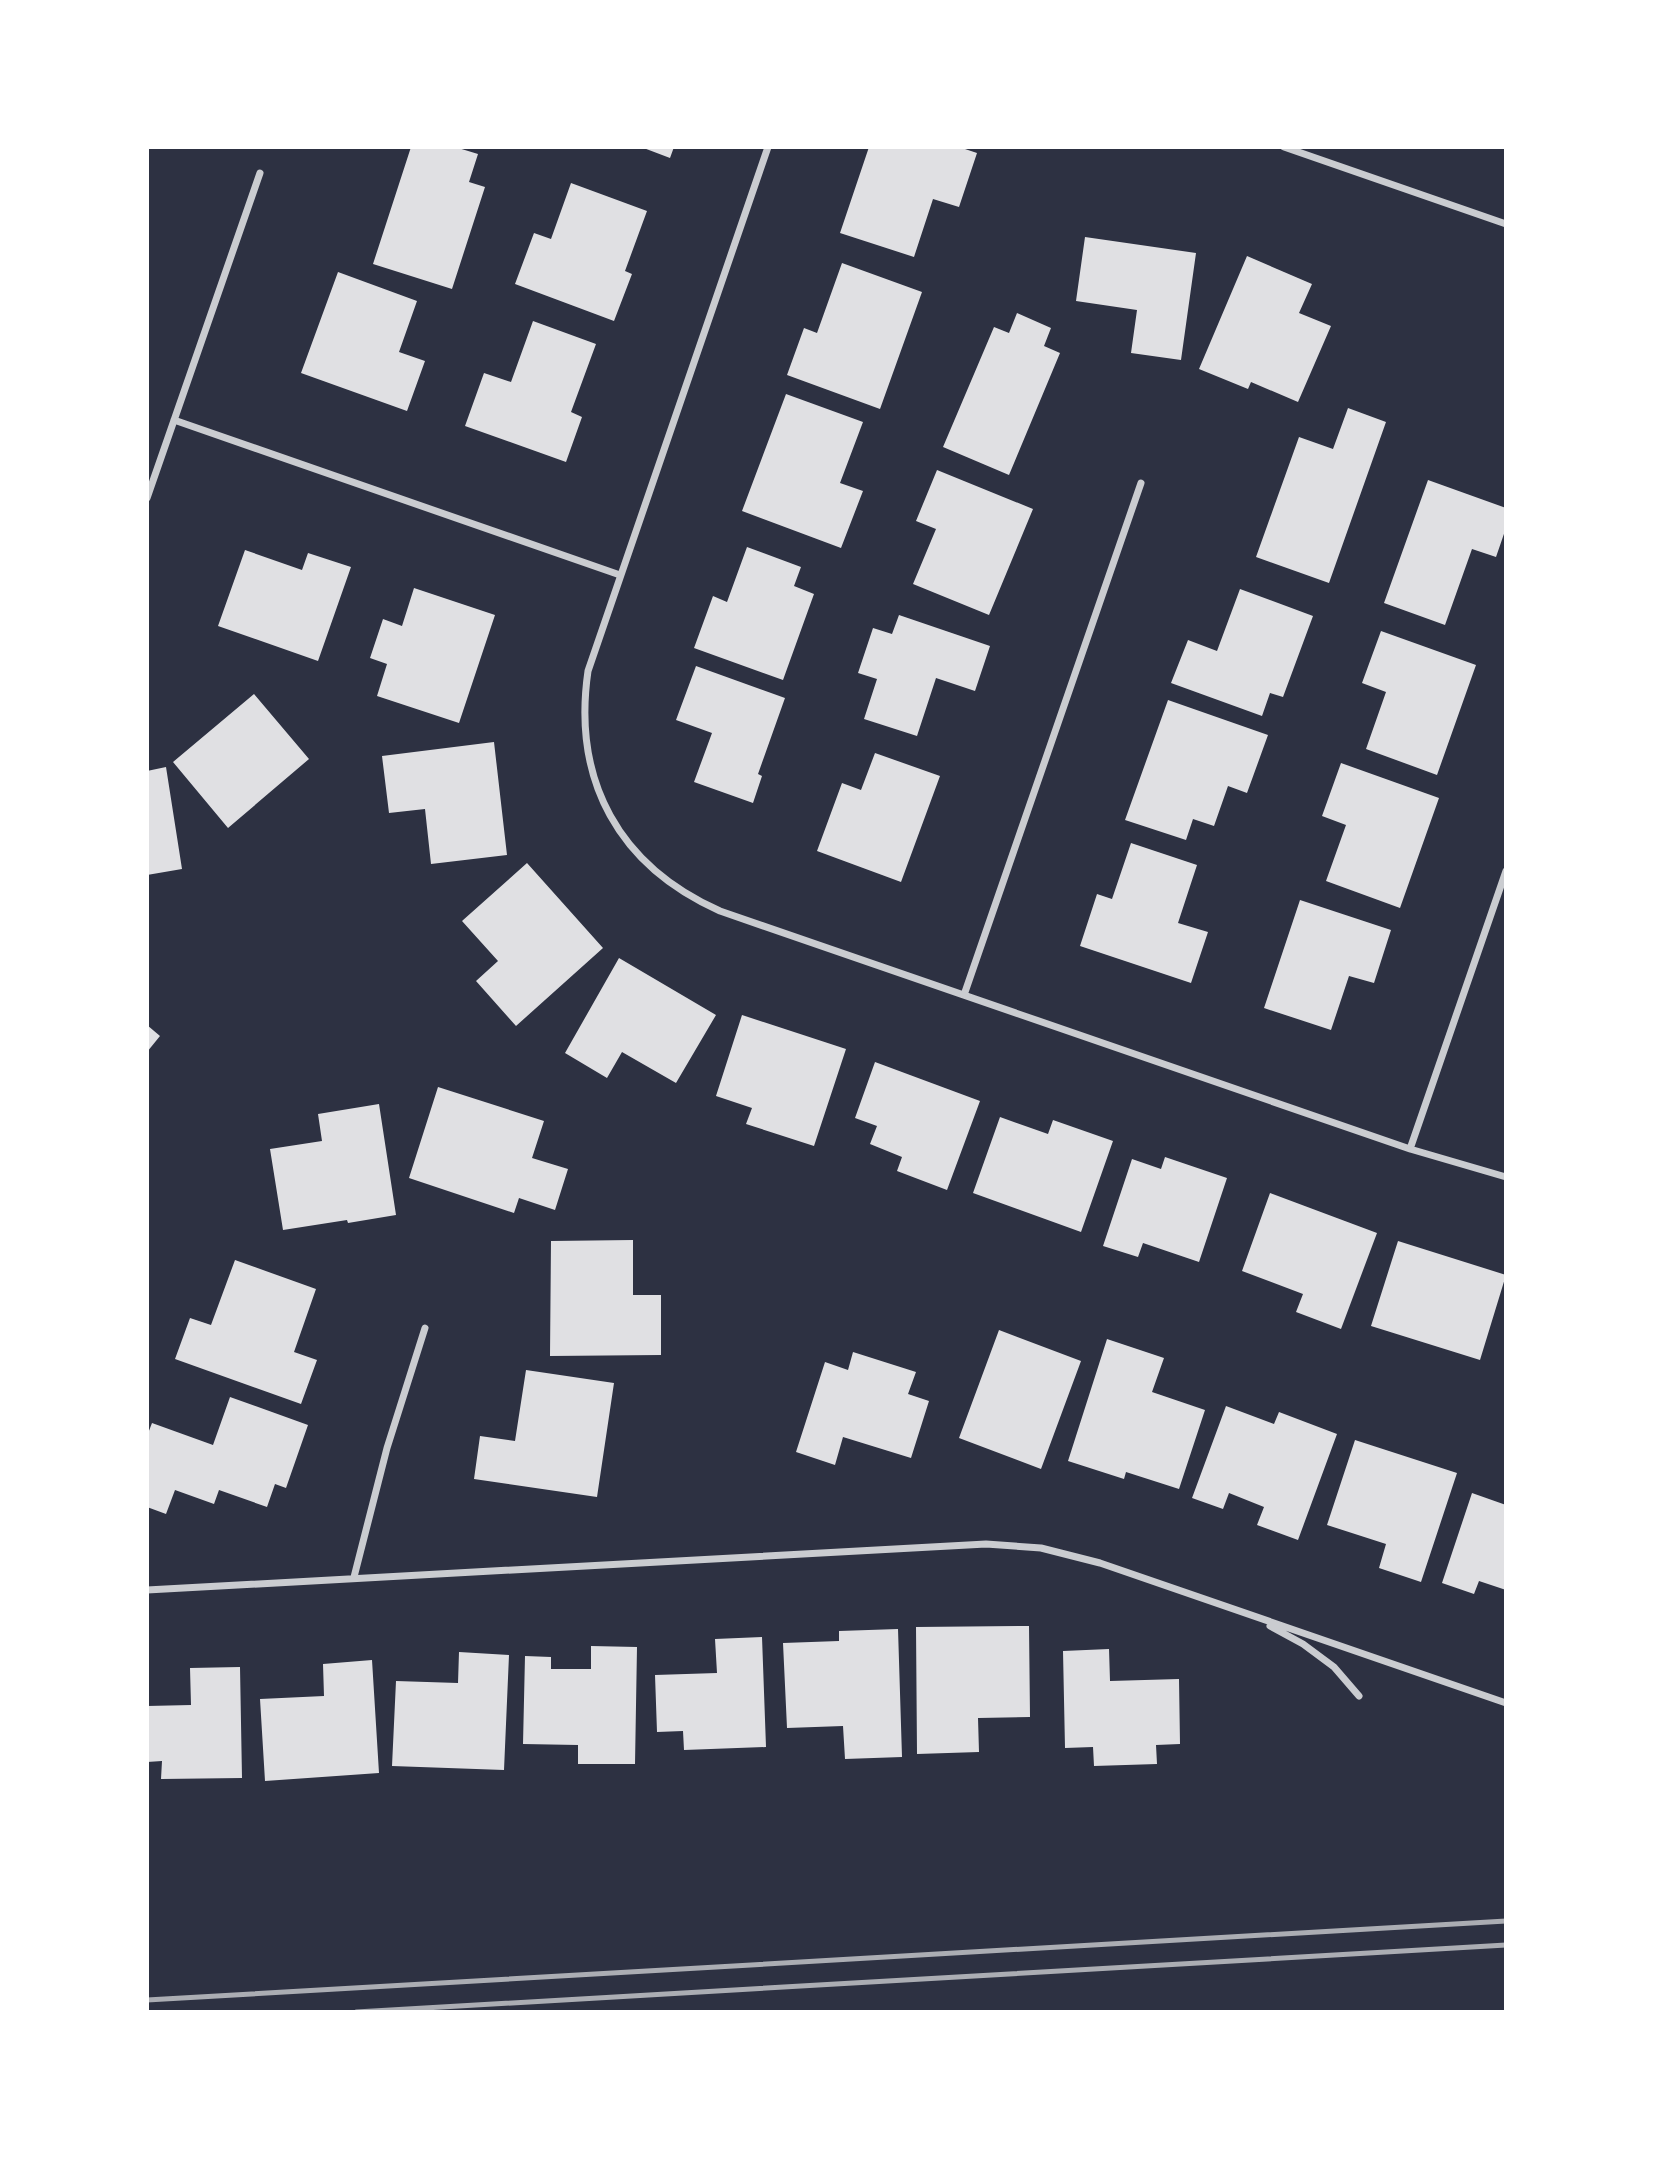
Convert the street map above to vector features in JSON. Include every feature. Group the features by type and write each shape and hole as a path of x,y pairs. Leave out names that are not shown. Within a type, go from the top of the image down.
{"street":[{"path":"768,147 588,671 584,698 587,752 603,804 633,849 673,885 720,911 1410,1149 1506,1177"},
{"path":"1284,147 1506,224"},
{"path":"147,498 260,173"},
{"path":"174,420 620,575"},
{"path":"964,995 1141,483"},
{"path":"1410,1149 1506,871"},
{"path":"355,1577 387,1448 425,1328"},
{"path":"147,1590 986,1544 1041,1548 1100,1563 1506,1703"},
{"path":"1251,1615 1303,1644 1334,1667 1359,1696"}],"building":[{"path":"411,147 455,147 478,154 469,182 485,187 452,289 373,264"},
{"path":"641,147 674,147 670,158"},
{"path":"869,147 959,147 977,153 959,207 933,199 914,257 840,233"},
{"path":"571,183 647,211 625,271 632,274 614,321 515,284 534,233 551,239"},
{"path":"1085,237 1196,253 1181,360 1131,353 1137,310 1076,301"},
{"path":"1247,256 1312,284 1299,313 1331,326 1298,402 1251,382 1248,389 1199,369"},
{"path":"842,263 922,292 880,409 787,375 804,328 817,333"},
{"path":"338,272 417,301 399,352 425,361 407,411 301,373"},
{"path":"1017,313 1051,328 1044,346 1060,353 1009,475 943,447 994,327 1009,333"},
{"path":"533,321 596,344 571,412 582,417 566,462 465,426 484,373 511,382"},
{"path":"786,394 863,422 840,483 863,491 841,548 742,511"},
{"path":"1348,408 1386,422 1329,583 1256,557 1299,437 1333,449"},
{"path":"937,470 1033,509 989,615 913,584 936,529 916,521"},
{"path":"1428,480 1506,508 1506,528 1496,557 1472,549 1445,625 1384,603"},
{"path":"747,547 801,567 794,586 814,594 783,680 694,648 713,596 727,602"},
{"path":"245,550 302,570 308,553 351,567 318,661 218,626"},
{"path":"414,588 495,615 459,723 377,696 387,664 370,658 383,619 402,626"},
{"path":"1240,589 1313,616 1283,697 1270,693 1262,716 1171,683 1188,640 1217,651"},
{"path":"899,615 990,646 975,691 936,678 917,736 864,719 877,679 858,673 873,628 892,634"},
{"path":"1381,631 1476,665 1437,775 1366,749 1386,692 1362,683"},
{"path":"696,666 785,698 758,774 762,776 753,803 694,782 712,733 676,720"},
{"path":"254,694 309,759 228,828 173,762"},
{"path":"1168,700 1268,735 1247,793 1228,786 1214,826 1193,819 1186,840 1125,820"},
{"path":"494,742 507,855 431,864 425,809 389,813 382,756"},
{"path":"875,753 940,776 901,882 817,851 842,783 861,790"},
{"path":"1341,763 1439,798 1400,908 1326,881 1346,825 1322,816"},
{"path":"166,767 182,869 147,875 147,771"},
{"path":"1131,843 1197,865 1178,923 1208,932 1191,983 1080,946 1097,894 1112,899"},
{"path":"527,863 603,948 516,1026 476,981 498,961 462,921"},
{"path":"1300,900 1391,930 1374,983 1349,976 1331,1030 1264,1008"},
{"path":"619,958 716,1015 676,1083 622,1052 607,1078 565,1053"},
{"path":"742,1015 846,1049 814,1146 746,1124 752,1108 716,1096"},
{"path":"147,1025 160,1036 147,1052"},
{"path":"875,1062 980,1101 947,1190 897,1171 902,1157 870,1144 877,1126 855,1118"},
{"path":"438,1087 544,1121 532,1158 568,1169 555,1210 519,1198 514,1213 409,1178"},
{"path":"379,1104 396,1215 283,1230 270,1149 322,1141 318,1114"},
{"path":"1000,1117 1048,1134 1053,1120 1113,1141 1081,1232 973,1193"},
{"path":"1165,1157 1227,1178 1199,1262 1143,1243 1138,1257 1103,1246 1132,1159 1161,1169"},
{"path":"1270,1193 1377,1233 1341,1329 1296,1312 1303,1294 1242,1271"},
{"path":"633,1240 633,1295 661,1295 661,1355 550,1356 551,1241"},
{"path":"1398,1241 1506,1275 1480,1360 1371,1326"},
{"path":"235,1260 316,1289 294,1352 317,1360 301,1404 175,1359 190,1318 211,1325"},
{"path":"999,1330 1081,1361 1041,1469 959,1438"},
{"path":"1107,1339 1164,1358 1152,1392 1205,1410 1179,1489 1126,1472 1124,1479 1068,1461"},
{"path":"853,1352 916,1372 908,1394 929,1401 911,1458 843,1437 835,1465 796,1452 825,1362 848,1370"},
{"path":"526,1370 614,1383 597,1497 474,1479 480,1436 515,1441"},
{"path":"230,1397 308,1425 286,1488 275,1484 267,1507 219,1490 214,1504 175,1490 166,1514 147,1507 147,1436 152,1423 213,1445"},
{"path":"1226,1406 1274,1424 1279,1412 1337,1434 1298,1540 1257,1525 1264,1507 1229,1493 1223,1509 1192,1498"},
{"path":"1355,1440 1457,1473 1421,1582 1379,1568 1386,1544 1327,1525"},
{"path":"1472,1493 1506,1505 1506,1590 1479,1581 1474,1594 1442,1583"},
{"path":"1029,1626 1030,1717 978,1718 979,1752 917,1754 916,1627"},
{"path":"898,1629 902,1757 845,1759 843,1726 787,1728 783,1643 839,1641 839,1631"},
{"path":"762,1637 766,1747 684,1750 683,1731 657,1732 655,1675 717,1673 715,1639"},
{"path":"591,1646 637,1647 635,1764 578,1764 578,1745 523,1744 525,1656 551,1657 551,1669 591,1669"},
{"path":"1109,1649 1110,1681 1179,1679 1180,1744 1156,1745 1157,1764 1094,1766 1093,1747 1065,1748 1063,1651"},
{"path":"459,1652 509,1655 504,1770 392,1766 396,1681 458,1683"},
{"path":"372,1660 379,1773 265,1781 260,1699 324,1696 323,1664"},
{"path":"240,1667 242,1778 161,1779 162,1761 147,1762 147,1706 191,1705 190,1668"}],"railway":[{"path":"147,2000 1506,1921"},
{"path":"356,2012 1506,1945"}]}
